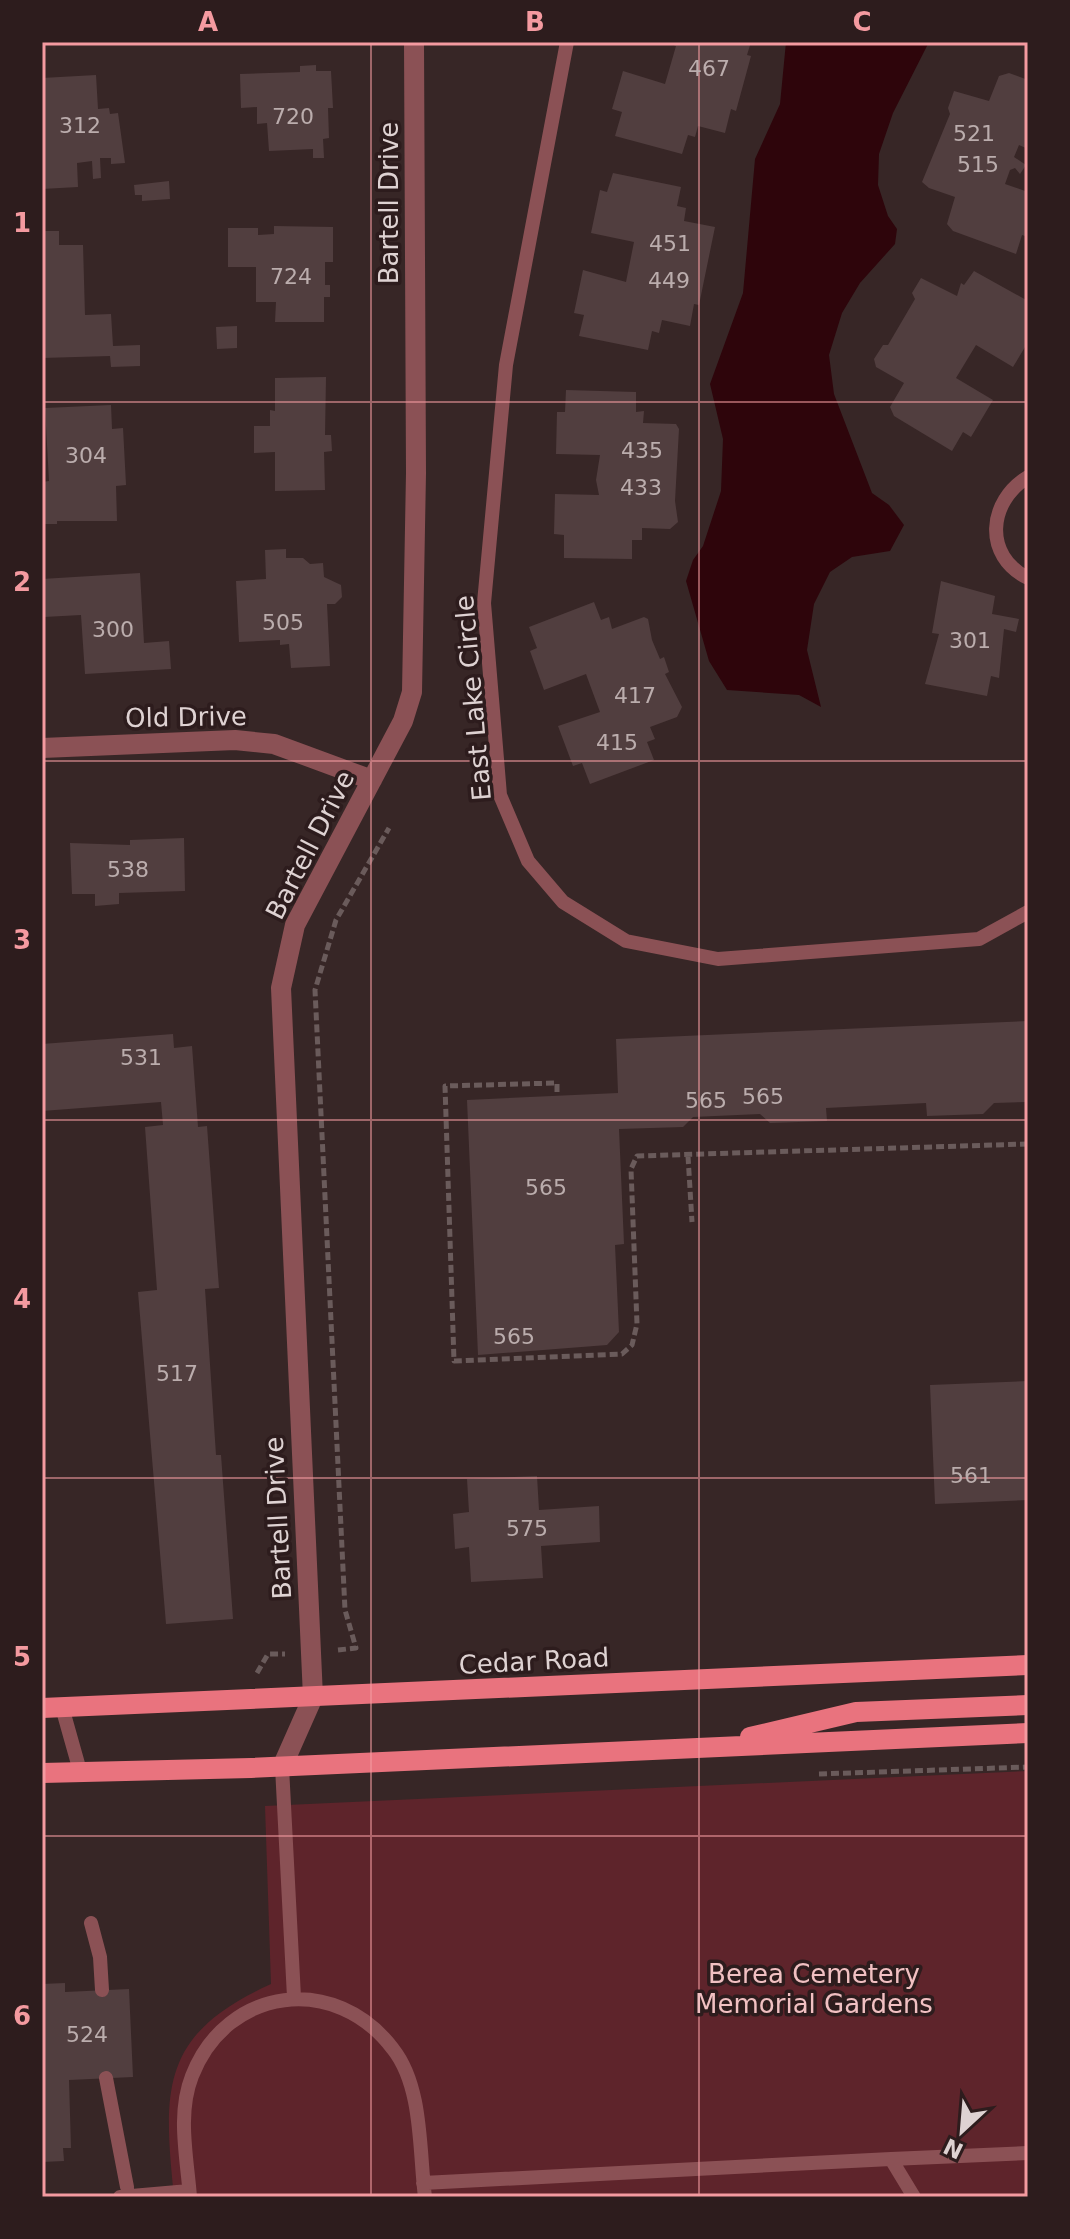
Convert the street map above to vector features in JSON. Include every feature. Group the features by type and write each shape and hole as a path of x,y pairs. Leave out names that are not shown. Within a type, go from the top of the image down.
{"main road":[{"name":"Cedar Road","path":"52,1708 1028,1665"},
{"path":"703,1748 856,1712 1028,1705"},
{"path":"42,1773 282,1767 1028,1733"}],"street":[{"name":"Bartell Drive","path":"282,1767 313,1697 281,988 295,925 403,721 414,669 414,42"},
{"name":"Old Drive","path":"42,748 235,740 274,744 372,780"}],"lane":[{"name":"East Lake Circle","path":"567,42 506,365 484,603 500,795 528,861 563,902 626,941 718,959 979,939 1028,912"},
{"path":"1028,477 1005,497 995,523 997,542 1004,560 1028,578"},
{"path":"52,1708 80,1771"},
{"path":"282,1767 294,1997"},
{"path":"91,1923 100,1957 102,1990"},
{"path":"106,2078 123,2192 190,2194 185,2101 202,2055 220,2033 241,2016 267,2003 294,1997 319,1999 348,2010 394,2049 408,2078 424,2190 1028,2153"},
{"path":"891,2159 914,2197"}],"path":[{"path":"339,1478 315,990 336,920 389,828"},
{"path":"557,1092 557,1083 445,1086 454,1361 622,1354 632,1345 637,1324 631,1169 637,1156 1028,1144"},
{"path":"688,1156 692,1222"}],"green space":[{"name":"Berea Cemetery Memorial Gardens","path":"1028,1771 1028,2197 174,2197 169,2125 177,2069 189,2045 207,2023 235,2003 271,1984 265,1806"}],"shaded area":[{"path":"786,42 929,42 893,113 879,154 878,185 888,216 897,229 895,244 860,283 842,313 829,355 834,394 872,493 889,505 904,525 890,551 852,557 830,572 814,604 807,650 821,707 799,695 727,690 709,661 686,581 693,560 703,546 721,491 723,439 710,384 743,293 755,159 780,104"}],"building":[{"path":"667,42 751,42 747,55 751,56 736,111 731,109 725,133 698,126 695,137 688,135 682,154 615,136 622,112 612,109 623,71 665,84 676,46"},
{"path":"316,65 316,71 331,71 333,108 328,108 329,138 323,139 324,158 313,158 313,149 269,151 267,123 257,124 257,107 241,108 240,74 300,72 300,66"},
{"path":"1009,73 1028,80 1028,149 1019,145 1014,157 1026,165 1020,174 1015,168 1010,170 1005,184 1028,192 1028,237 1022,235 1016,254 953,231 947,224 955,197 929,188 922,182 950,114 948,108 954,91 989,101 999,76"},
{"path":"96,75 98,109 109,108 110,114 118,113 125,163 111,164 111,158 100,158 101,178 93,179 92,161 77,163 78,187 42,189 42,78"},
{"path":"613,173 681,187 677,206 686,208 684,221 715,227 699,305 694,304 690,326 662,320 659,333 652,331 648,350 579,336 584,315 574,313 583,270 626,282 634,242 591,233 600,190 607,192"},
{"path":"169,181 170,199 142,201 142,195 135,195 134,185"},
{"path":"274,226 333,227 333,262 325,262 325,285 330,285 330,297 324,297 324,322 275,322 276,302 256,302 256,267 228,267 228,228 258,228 258,235 274,234"},
{"path":"42,231 59,231 59,245 83,245 85,315 111,314 113,346 140,345 140,366 111,367 110,356 42,358"},
{"path":"974,271 1028,301 1028,342 1013,367 976,345 956,378 993,400 971,437 963,432 952,451 894,416 890,407 904,383 876,367 874,359 883,345 888,345 915,299 912,293 921,278 957,296 961,283 964,285"},
{"path":"237,326 237,348 217,349 216,327"},
{"path":"326,377 325,435 331,435 332,451 324,452 325,490 275,491 275,452 254,453 254,426 270,426 270,410 275,411 275,378"},
{"path":"566,390 636,392 636,412 644,411 643,423 676,424 679,429 675,501 678,522 670,529 642,528 642,540 632,540 632,559 564,558 564,535 554,534 555,494 599,495 596,480 600,455 556,454 557,412 565,412"},
{"path":"111,405 112,429 123,428 126,485 116,486 117,521 42,524 42,482 49,481 45,408"},
{"path":"286,549 286,558 303,558 310,564 323,563 324,577 341,585 342,597 335,604 327,604 330,666 291,668 289,644 280,645 280,640 239,642 236,581 266,579 265,550"},
{"path":"140,573 144,643 169,641 171,669 85,674 81,615 44,617 42,579"},
{"path":"941,581 995,596 992,614 1019,619 1016,632 1004,629 999,678 991,676 987,696 925,684 939,634 932,633"},
{"path":"594,602 601,620 609,617 612,629 644,617 648,619 652,640 660,659 664,657 669,672 665,674 682,707 677,717 650,727 655,739 647,742 654,760 590,784 582,763 573,766 558,726 600,712 586,674 544,690 530,651 537,648 529,627"},
{"path":"184,838 185,891 119,893 119,904 95,906 95,894 72,894 70,843 130,845 130,840"},
{"path":"1028,1021 1028,1102 994,1103 983,1114 927,1116 926,1103 826,1108 827,1121 770,1123 760,1114 693,1117 683,1127 619,1129 624,1244 615,1245 619,1332 607,1345 478,1355 467,1100 618,1093 616,1039"},
{"path":"173,1034 174,1048 192,1046 198,1127 207,1126 219,1288 205,1289 216,1455 221,1455 233,1619 166,1624 138,1292 157,1290 145,1127 163,1125 161,1102 42,1111 42,1044"},
{"path":"1028,1381 1028,1500 935,1504 930,1385"},
{"path":"537,1476 539,1510 599,1506 600,1542 541,1546 543,1578 471,1582 469,1547 455,1549 453,1514 469,1512 467,1479"},
{"path":"65,1983 65,1992 129,1989 133,2077 69,2080 71,2148 63,2148 64,2161 42,2162 42,1984"}]}
